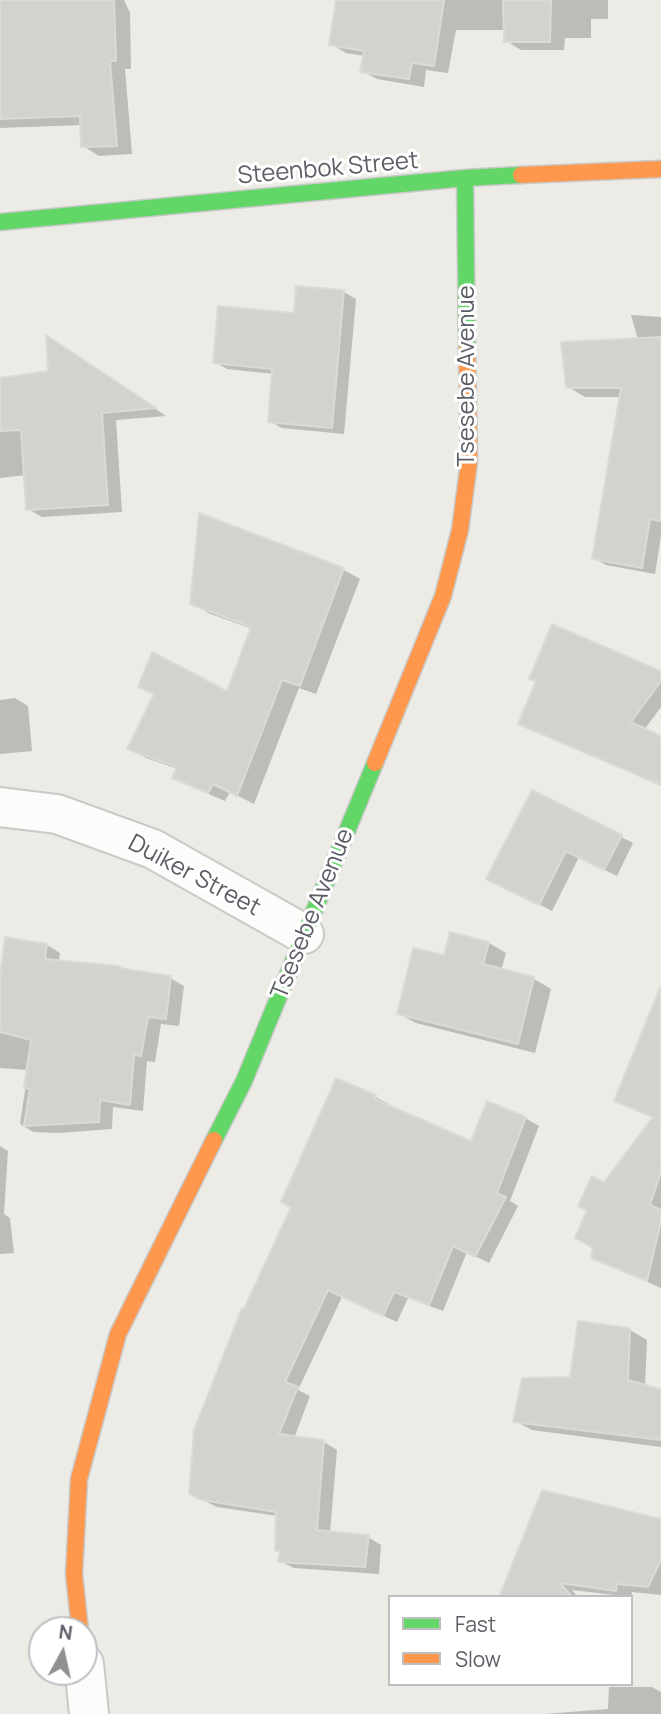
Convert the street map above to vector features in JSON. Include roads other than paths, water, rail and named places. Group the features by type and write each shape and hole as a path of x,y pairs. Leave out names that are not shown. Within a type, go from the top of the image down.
{"street":[{"name":"Steenbok Street","path":"0,222 465,178 661,169"},
{"name":"Tsesebe Avenue","path":"78,1616 74,1574 79,1479 118,1334 244,1081 438,608 460,530 470,462 465,178"},
{"name":"Duiker Street","path":"0,807 57,814 153,849 304,934"},
{"path":"86,1686 89,1714"}]}
